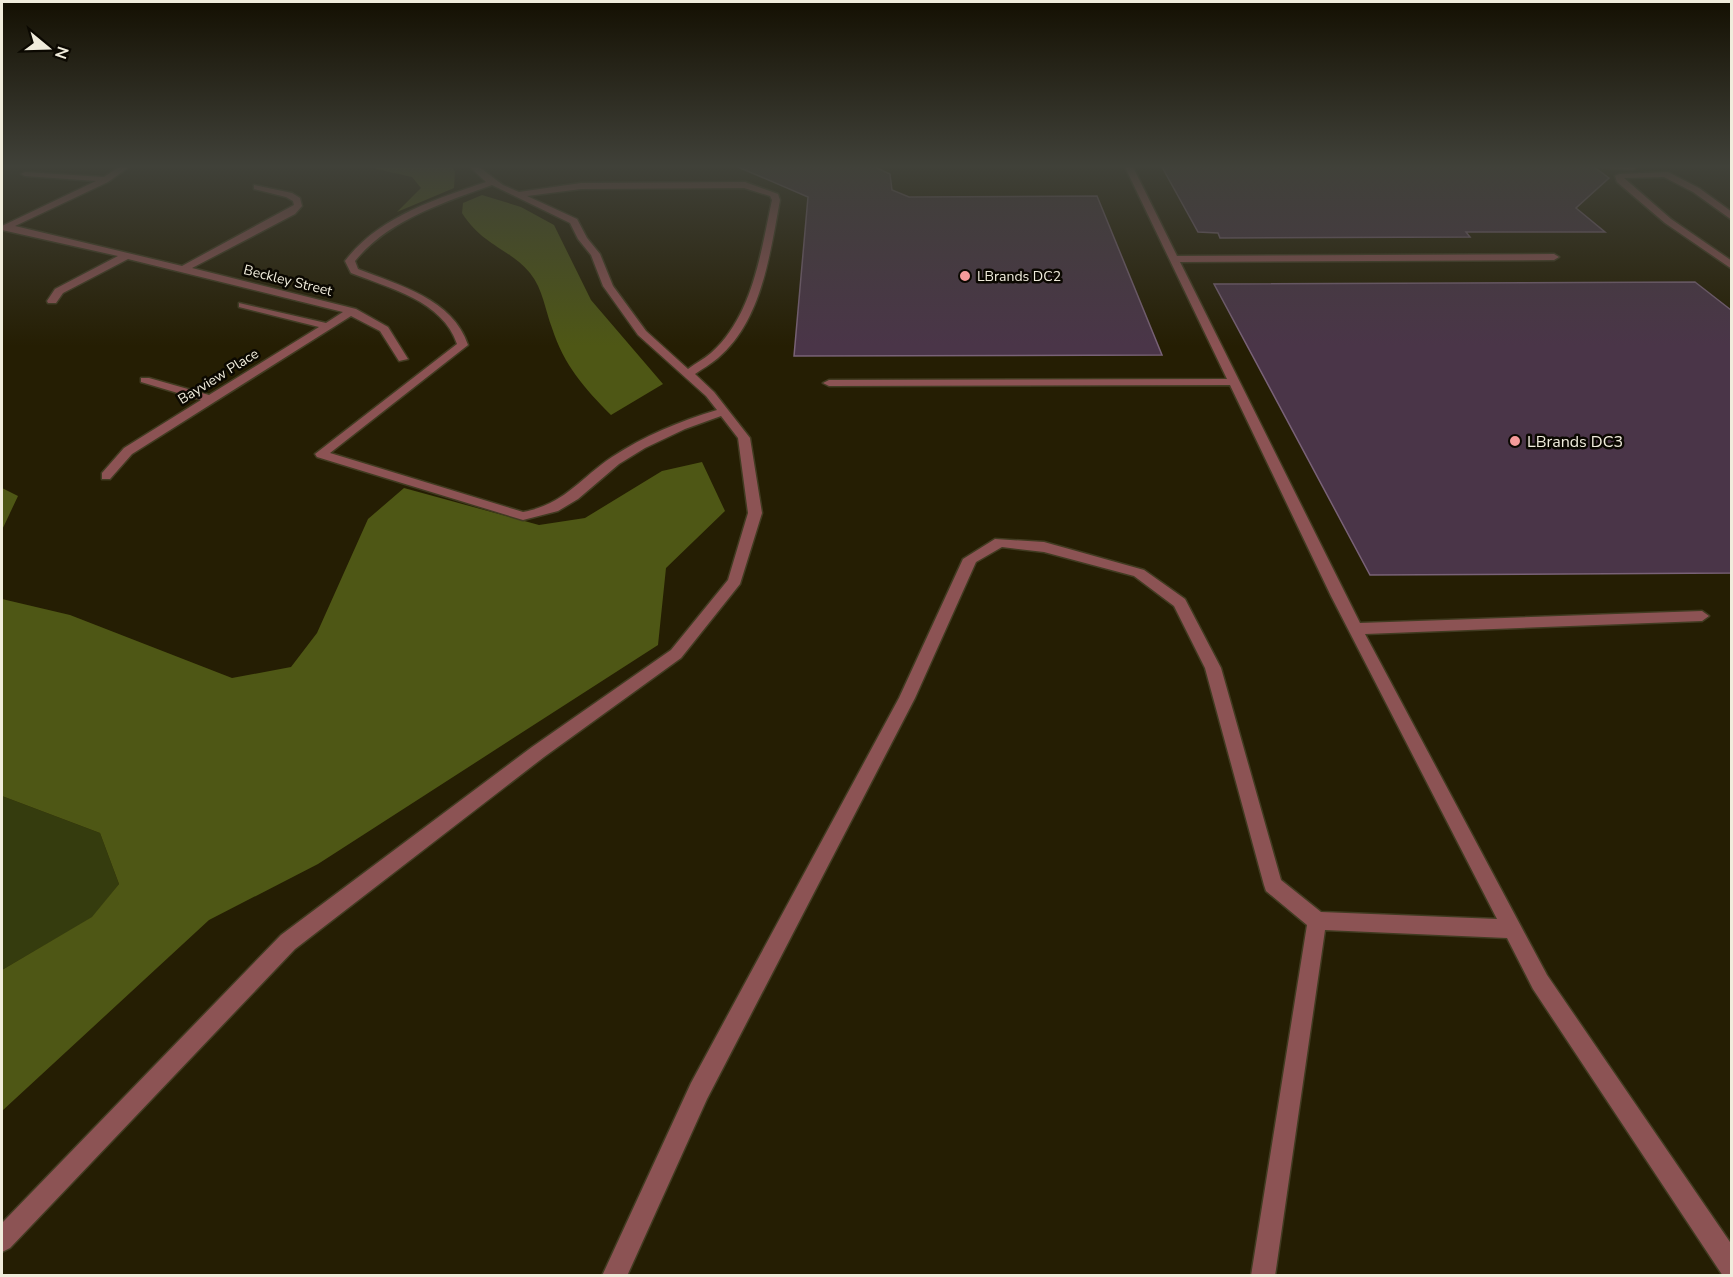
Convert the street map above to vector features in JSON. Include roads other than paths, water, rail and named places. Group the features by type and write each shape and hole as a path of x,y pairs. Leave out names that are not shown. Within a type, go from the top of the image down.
{"street":[{"path":"184,269 266,227"},
{"path":"393,227 357,249 350,261 354,271 413,295 441,312 461,332 463,345 321,454 523,516 544,514 568,503 586,483 614,461 661,433 688,422 724,412"},
{"path":"2,1240 288,942 538,752 676,654 735,581 755,513 744,438 710,394 642,333 608,286 596,254 583,239 577,227"},
{"path":"688,374 715,355 729,338 754,291 764,264 771,227"},
{"path":"1159,227 1355,629 1540,982 1731,1267"},
{"path":"1676,227 1731,266"},
{"name":"Beckley Street","path":"4,228 128,255 352,311 384,329 403,358"},
{"path":"52,301 59,291 128,255"},
{"path":"1174,259 1554,257"},
{"path":"243,305 327,326"},
{"name":"Bayview Place","path":"106,476 128,451 352,311"},
{"path":"145,380 209,399"},
{"path":"830,383 1234,382"},
{"path":"614,1275 699,1090 907,698 970,559 1000,542 1044,547 1139,573 1180,603 1213,668 1273,885 1317,921 1512,929"},
{"path":"1355,629 1702,616"},
{"path":"1263,1275 1317,921"}],"place":[{"name":"LBrands DC2","path":"965,276"},
{"name":"LBrands DC3","path":"1515,441"}]}
